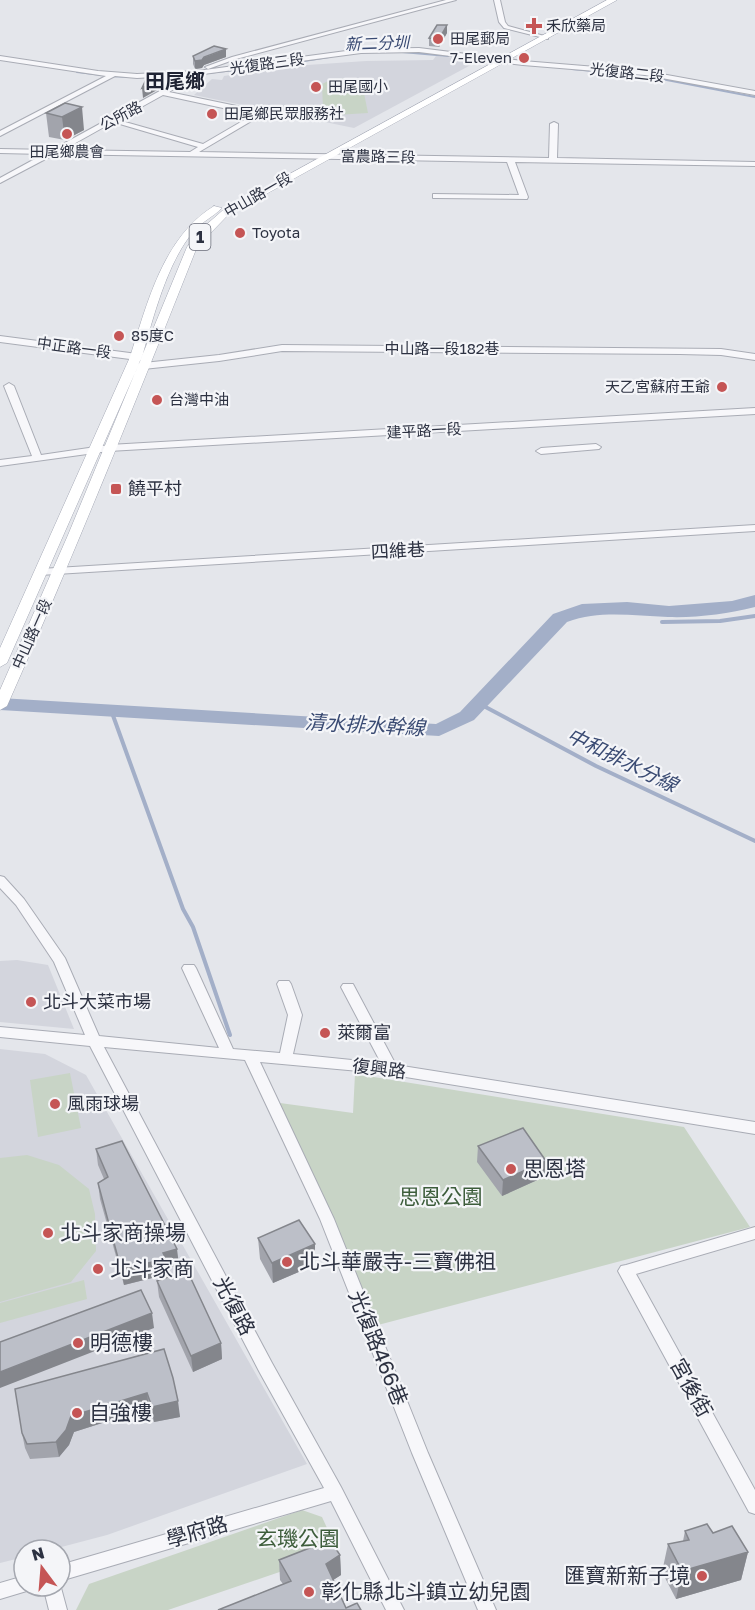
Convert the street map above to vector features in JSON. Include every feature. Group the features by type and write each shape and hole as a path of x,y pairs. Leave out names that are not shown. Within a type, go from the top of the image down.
{"main road":[{"name":"中山路一段","path":"542,37 602,0"},
{"name":"中山路一段","path":"0,663 133,362 172,260 188,231 213,210 310,155 613,0"},
{"name":"中山路一段","path":"0,706 91,498 109,448 192,247 202,234 225,213 498,59"}],"street":[{"name":"公所路","path":"0,180 164,93 197,73 234,58 453,0"},
{"path":"497,0 502,22 506,27 542,37"},
{"name":"光復路三段","path":"0,58 112,75 197,73 377,49 429,51 498,59"},
{"name":"光復路二段","path":"498,59 645,73 755,93"},
{"path":"0,134 112,75"},
{"path":"164,93 248,111 256,116 192,153"},
{"path":"112,120 203,146"},
{"path":"553,161 554,124"},
{"name":"富農路三段","path":"0,151 755,164"},
{"path":"436,196 524,197 510,160"},
{"name":"中正路一段","path":"0,339 133,362"},
{"name":"中山路一段182巷","path":"133,362 145,363 282,348 680,351 721,352 755,357"},
{"path":"9,386 37,457"},
{"name":"建平路一段","path":"0,463 109,448 755,411"},
{"path":"541,450 596,447"},
{"name":"四維巷","path":"40,572 755,528"},
{"name":"光復路","path":"0,880 21,902 60,961 95,1042 266,1368 335,1492 395,1610"},
{"path":"189,968 229,1054"},
{"path":"284,984 295,1015 285,1060"},
{"path":"348,987 392,1070"},
{"name":"復興路","path":"0,1032 392,1070 755,1128"},
{"name":"光復路466巷","path":"250,1056 327,1219 420,1453 487,1610"},
{"name":"宮後街","path":"755,1233 626,1271 755,1506"},
{"name":"學府路","path":"72,1569 335,1492"}],"shaded area":[{"name":"田尾國小","path":"436,56 480,60 354,128 194,95 212,79 222,80 224,76 278,67 366,61 433,60"},
{"name":"北斗大菜市場","path":"17,960 48,965 74,1029 0,1022 0,961"},
{"name":"北斗家商","path":"0,1049 45,1054 86,1075 307,1464 107,1535 72,1544 72,1538 12,1538 12,1560 0,1563"}],"green space":[{"path":"361,78 368,113 336,115 323,109 322,84 332,79"},
{"name":"風雨球場","path":"70,1073 81,1128 38,1137 30,1080"},
{"name":"思恩公園","path":"355,1074 684,1127 750,1227 378,1325 280,1103 353,1113"},
{"name":"北斗家商操場","path":"27,1155 59,1165 89,1189 95,1214 96,1251 71,1282 0,1302 0,1158"},
{"name":"北斗家商操場","path":"84,1280 87,1299 0,1323 0,1303"},
{"name":"玄璣公園","path":"302,1510 322,1517 338,1552 168,1610 76,1610 89,1584"}],"building":[{"path":"437,25 447,25 439,39 429,38"},
{"path":"214,46 226,49 195,61 193,56"},
{"path":"150,71 172,72 142,88"},
{"path":"65,103 82,107 62,117 46,113"},
{"path":"523,1128 546,1161 503,1180 478,1146"},
{"path":"122,1141 177,1249 163,1253 166,1259 121,1269 98,1183 108,1177 96,1149"},
{"path":"299,1220 315,1244 272,1263 258,1238"},
{"path":"187,1270 221,1343 191,1356 157,1281"},
{"path":"141,1290 152,1313 0,1372 0,1342"},
{"name":"自強樓","path":"164,1349 178,1401 152,1407 147,1393 71,1416 66,1430 56,1442 27,1444 22,1433 15,1389"},
{"path":"707,1524 713,1533 732,1526 748,1552 682,1571 668,1544 689,1540 685,1531"},
{"path":"330,1540 340,1555 326,1564 346,1608 357,1603 361,1610 218,1610 291,1581 279,1560"}],"waterway":[{"name":"新二分圳","path":"402,52 448,56"},
{"name":"新二分圳","path":"170,77 273,66 329,57"},
{"name":"新二分圳","path":"572,69 646,76 755,97"},
{"name":"新二分圳","path":"77,72 102,75"},
{"name":"新二分圳","path":"110,76 132,77"},
{"name":"清水排水幹線","path":"0,704 439,730 467,716 560,618 582,610 627,608 669,612 732,607 755,601"},
{"path":"662,622 720,621 755,616"},
{"name":"中和排水分線","path":"478,703 596,766 755,841"},
{"path":"111,710 183,909 193,927 230,1035"}],"place":[{"name":"禾欣藥局","path":"534,26"},
{"name":"田尾郵局","path":"438,39"},
{"name":"7-Eleven","path":"524,58"},
{"name":"田尾國小","path":"316,87"},
{"name":"田尾鄉民眾服務社","path":"212,114"},
{"name":"田尾鄉農會","path":"67,134"},
{"name":"Toyota","path":"240,233"},
{"name":"85度C","path":"119,336"},
{"name":"天乙宮蘇府王爺","path":"722,387"},
{"name":"台灣中油","path":"157,400"},
{"name":"饒平村","path":"116,489"},
{"name":"北斗大菜市場","path":"31,1002"},
{"name":"萊爾富","path":"325,1033"},
{"name":"風雨球場","path":"55,1104"},
{"name":"思恩塔","path":"511,1169"},
{"name":"北斗家商操場","path":"48,1233"},
{"name":"北斗華嚴寺-三寶佛祖","path":"287,1262"},
{"name":"北斗家商","path":"98,1269"},
{"name":"明德樓","path":"78,1343"},
{"name":"自強樓","path":"77,1413"},
{"name":"匯寶新新子境","path":"702,1576"},
{"name":"彰化縣北斗鎮立幼兒園","path":"309,1592"}],"district":[{"name":"田尾鄉","path":"175,81"}]}
